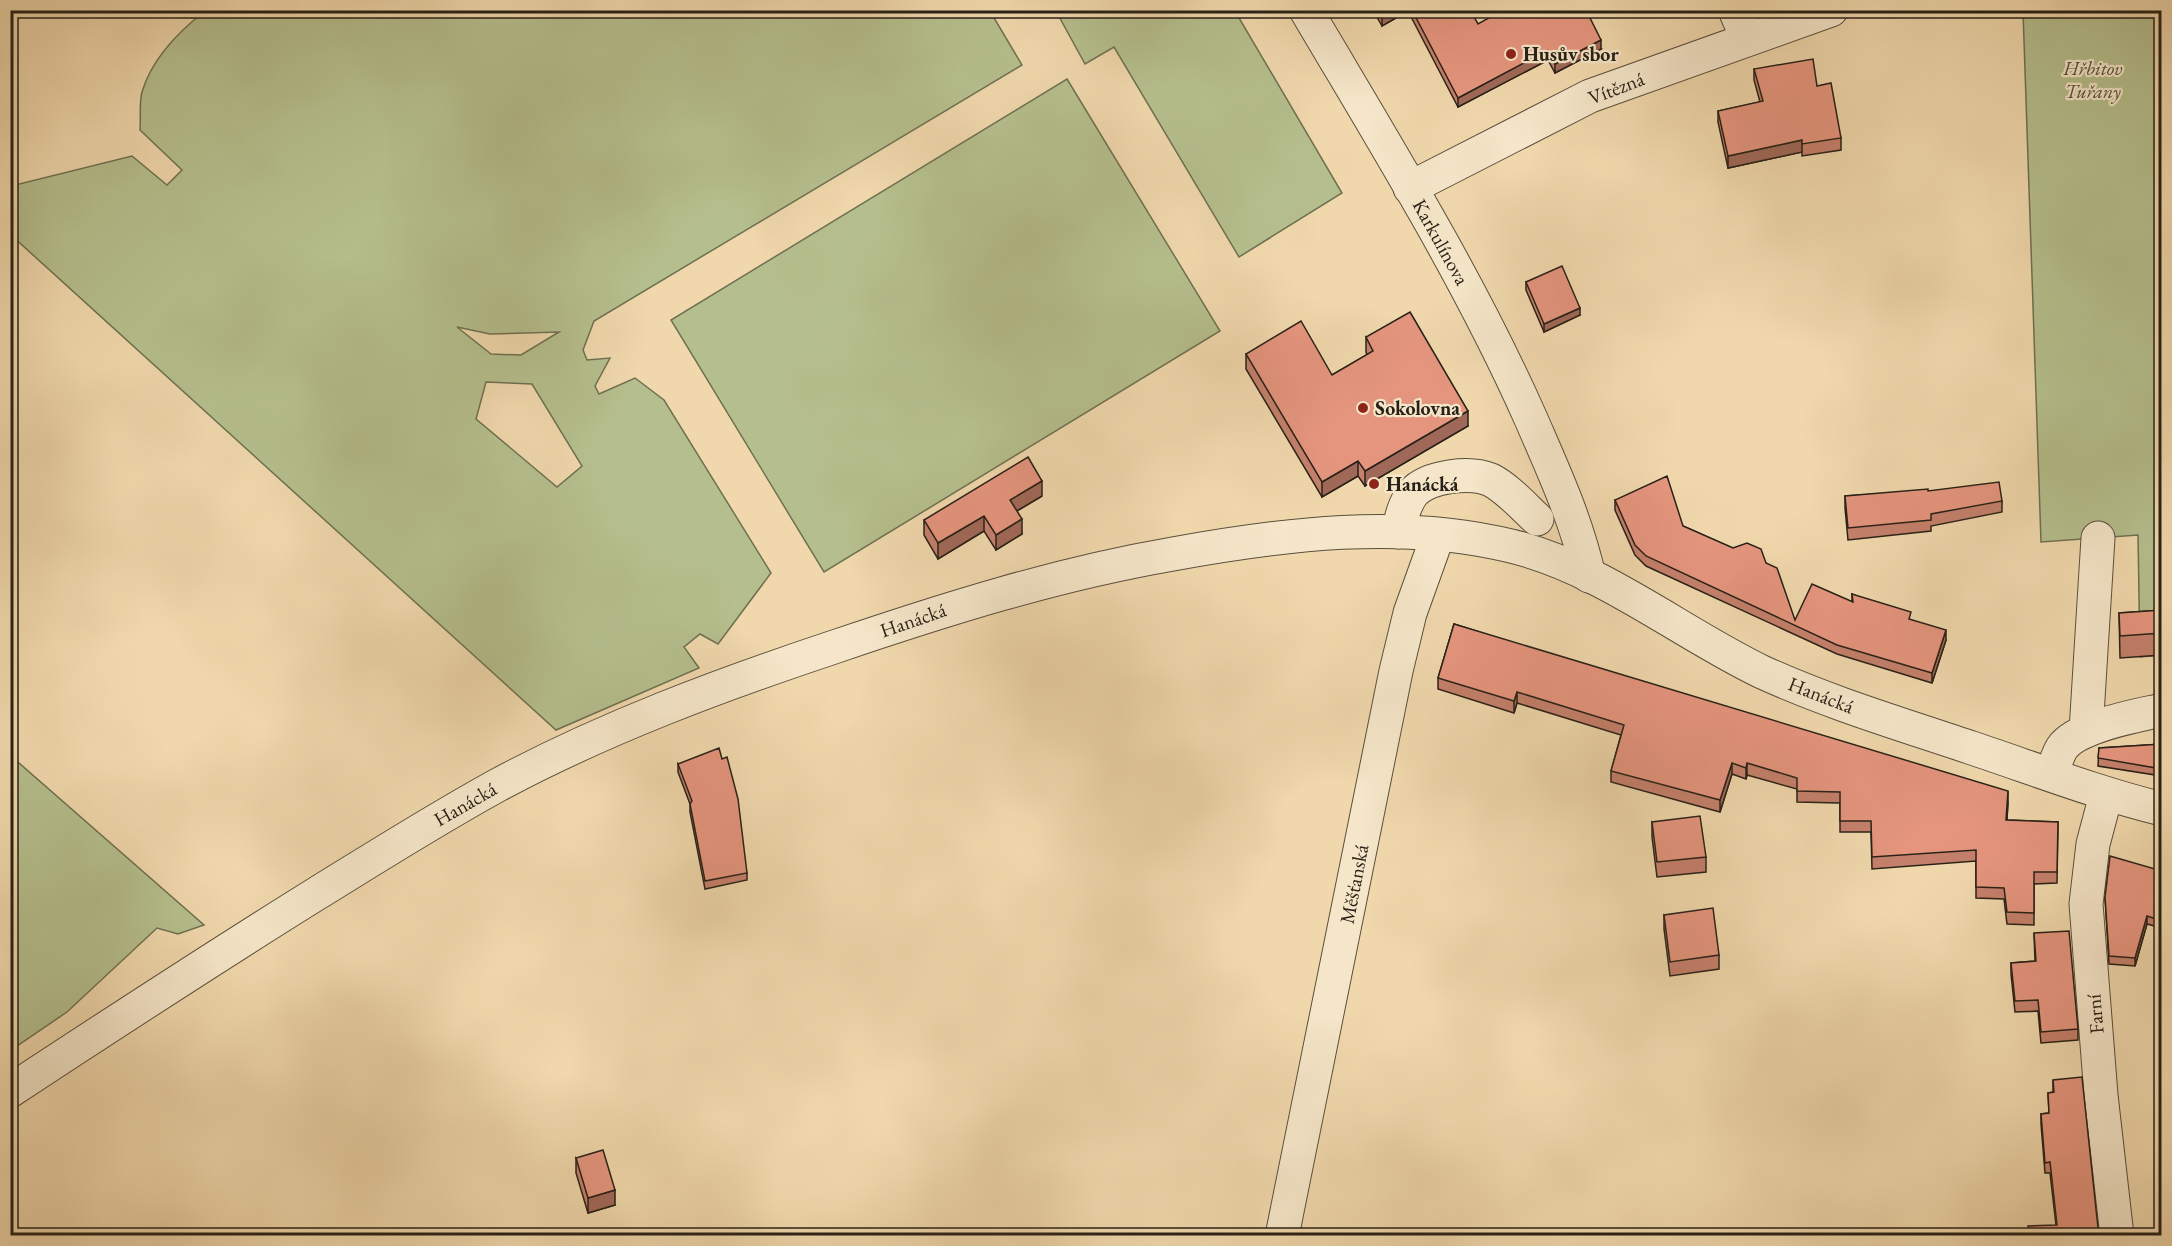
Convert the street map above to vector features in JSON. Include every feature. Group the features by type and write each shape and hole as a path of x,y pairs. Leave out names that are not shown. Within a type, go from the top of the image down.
{"street":[{"name":"Karkulínova","path":"1306,10 1486,324 1559,483 1576,525 1588,576"},
{"name":"Vítězná","path":"1410,188 1590,96 1741,24 1831,10"},
{"path":"1398,532 1405,507 1415,490 1462,474 1477,475 1493,481 1537,519"},
{"path":"1524,549 1537,519 1559,483"},
{"name":"Hanácká","path":"10,1091 212,959 403,840 500,784 591,740 737,680 953,607 1116,564 1203,548 1357,531 1438,535 1524,549 1588,576 1713,647 1797,687 2106,795 2162,809"},
{"name":"Měšťanská","path":"1282,1236 1396,671 1410,613 1438,535"},
{"path":"2086,731 2098,538"},
{"path":"2051,774 2062,747 2073,737 2086,731 2162,710"},
{"name":"Farní","path":"2106,795 2093,844 2086,904 2101,1095 2117,1236"}],"green space":[{"path":"205,11 990,11 1022,65 594,321 583,350 587,360 610,358 595,386 599,394 635,378 664,400 771,573 718,644 700,634 684,647 699,668 556,730 11,235 11,186 132,156 167,185 182,170 140,130 141,101 146,80 159,57","holes":["457,327 490,334 559,332 521,355 491,354","486,382 532,384 582,466 557,487 476,419"]},
{"path":"1056,11 1235,11 1342,193 1239,257 1114,47 1085,64"},
{"name":"Hřbitov Tuřany","path":"2023,11 2161,11 2161,655 2140,657 2138,535 2041,542"},
{"path":"1067,79 1220,331 824,572 671,320"},
{"path":"11,756 204,925 178,934 157,928 67,1012 11,1050"}],"building":[{"path":"1378,10 1393,10 1382,17"},
{"name":"Husův sbor","path":"1412,10 1470,10 1478,24 1503,10 1586,10 1601,40 1555,64 1548,50 1458,98"},
{"path":"1813,59 1817,86 1831,83 1841,138 1802,144 1802,140 1728,156 1718,111 1763,101 1754,69"},
{"path":"1562,266 1580,308 1544,324 1526,282"},
{"name":"Sokolovna","path":"1410,312 1468,411 1365,471 1358,461 1322,482 1246,354 1301,321 1332,375 1373,351 1366,337"},
{"path":"1028,457 1042,481 1010,500 1022,519 996,535 984,516 938,543 924,520"},
{"path":"1667,476 1683,526 1733,548 1747,543 1761,549 1766,563 1777,568 1795,620 1812,584 1853,602 1852,594 1911,612 1909,619 1946,630 1932,673 1837,645 1646,556 1635,545 1615,500"},
{"path":"1999,482 2002,501 1931,514 1931,520 1848,528 1845,496 1928,489 1928,491"},
{"path":"2162,610 2162,633 2120,636 2119,613"},
{"path":"1454,624 2008,791 2006,820 2058,822 2057,872 2034,872 2034,913 2007,912 2004,888 1976,887 1976,850 1872,857 1871,821 1840,821 1840,792 1797,791 1797,778 1747,763 1746,768 1732,763 1720,800 1611,771 1624,725 1517,692 1514,701 1438,678"},
{"path":"2162,744 2162,769 2098,758 2099,748"},
{"path":"719,748 722,759 727,757 738,799 747,873 705,881 690,804 692,801 678,764"},
{"path":"1700,816 1706,857 1657,862 1652,822"},
{"path":"2110,856 2162,871 2162,921 2147,916 2135,958 2109,956 2105,897"},
{"path":"1713,908 1719,955 1670,962 1664,915"},
{"path":"2069,931 2078,1029 2041,1032 2038,1000 2015,1001 2011,963 2036,961 2034,933"},
{"path":"2082,1077 2098,1228 2103,1236 2028,1236 2028,1226 2057,1225 2050,1162 2045,1163 2041,1114 2049,1113 2048,1093 2054,1092 2053,1080"},
{"path":"603,1150 615,1190 588,1198 576,1158"}],"place":[{"name":"Husův sbor","path":"1511,54"},
{"name":"Sokolovna","path":"1363,408"},
{"name":"Hanácká","path":"1374,484"}]}
